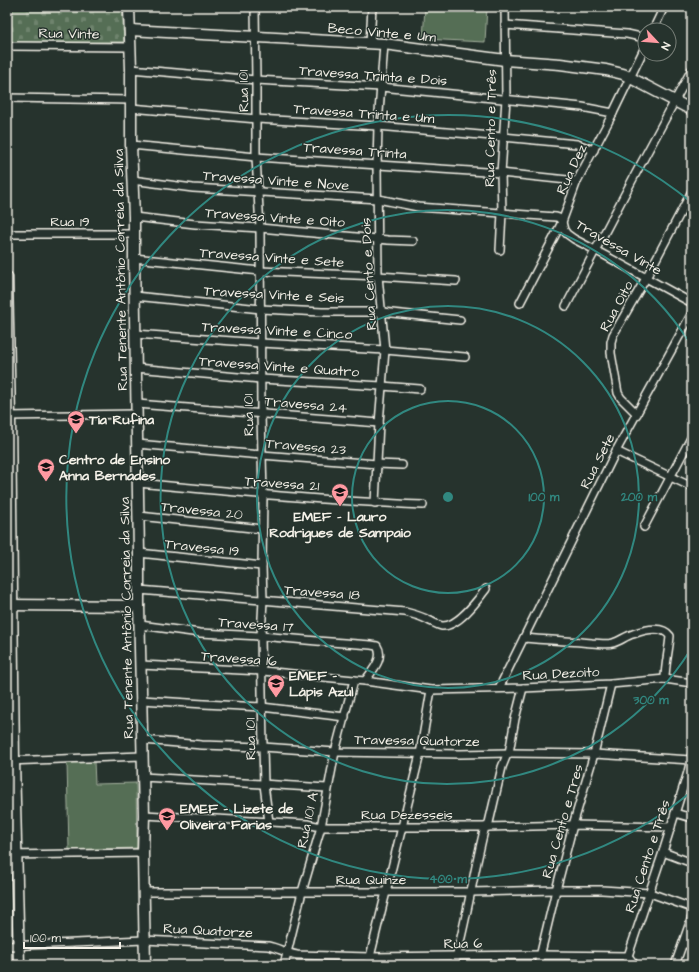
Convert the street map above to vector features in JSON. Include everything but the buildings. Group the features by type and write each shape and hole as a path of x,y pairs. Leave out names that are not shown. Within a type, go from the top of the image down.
{"main road":[{"name":"Rua Tenente Antônio Correia da Silva","path":"129,7 139,516 139,606 143,740 142,777 144,815 145,965"},
{"name":"Beco Vinte e Um","path":"130,30 384,44 505,60 560,64 606,70 630,77 692,110"},
{"path":"7,277 10,761 12,855 19,965"},
{"path":"10,605 139,606"}],"street":[{"name":"Rua 101","path":"254,7 256,157 260,228 261,309 263,495 262,707 264,785 269,822"},
{"path":"370,44 372,7"},
{"name":"Rua Cento e Três","path":"500,250 502,213 501,173 506,99 505,7"},
{"path":"657,22 664,7"},
{"path":"505,25 627,34 637,36"},
{"name":"Rua Cento e Dois","path":"375,503 378,423 385,350 378,276 377,165 378,126 384,44"},
{"name":"Rua Vinte","path":"7,46 130,47"},
{"name":"Rua Dez","path":"520,303 562,222 577,181 613,113 638,62"},
{"name":"Travessa Trinta e Dois","path":"131,69 256,80 381,87 582,107 613,113"},
{"path":"566,306 692,69"},
{"name":"Travessa Trinta e Um","path":"7,98 131,104 256,119 378,126 576,144 594,150"},
{"name":"Travessa Trinta","path":"131,145 256,157 501,173 577,181"},
{"name":"Travessa Vinte e Nove","path":"132,180 193,188 378,200 418,207"},
{"name":"Rua Oito","path":"637,414 621,398 618,392 611,353 611,342 617,326 646,278 692,191"},
{"name":"Travessa Vinte","path":"418,207 560,218 564,230 574,239 692,303"},
{"name":"Travessa Vinte e Oito","path":"134,217 195,224 413,241"},
{"name":"Rua 19","path":"7,234 134,234"},
{"name":"Travessa Vinte e Sete","path":"134,258 260,271 456,281"},
{"name":"Travessa Vinte e Seis","path":"135,296 261,309 322,312 382,312 460,320"},
{"name":"Rua Sete","path":"499,688 616,451 692,313"},
{"name":"Travessa Vinte e Cinco","path":"135,334 385,350 465,357"},
{"name":"Travessa Vinte e Quatro","path":"136,368 261,379 420,389"},
{"path":"9,416 137,409"},
{"name":"Travessa 24","path":"137,409 261,414 378,423"},
{"path":"644,527 692,436"},
{"name":"Travessa 23","path":"137,444 402,465"},
{"path":"616,451 692,487"},
{"name":"Travessa 21","path":"138,483 263,495 375,503 423,504"},
{"name":"Travessa 20","path":"139,516 262,529"},
{"name":"Travessa 19","path":"139,553 262,566"},
{"name":"Travessa 18","path":"139,590 405,612 442,626 448,626 453,624 467,611 486,589"},
{"name":"Travessa 17","path":"140,625 200,633 262,636 377,646 380,650 379,660 365,680"},
{"path":"524,638 605,644 614,643 632,634 652,629 662,629 670,636 665,669 666,679"},
{"name":"Travessa 16","path":"141,665 262,671 365,680 431,690"},
{"name":"Rua Dezoito","path":"431,690 611,684 666,679 692,683"},
{"name":"Rua 101 A","path":"284,965 320,827 335,752 354,680"},
{"name":"Rua Cento e Tres","path":"538,965 556,890 594,754 611,684"},
{"path":"454,965 471,892 478,853 503,762 509,753 515,719 523,688"},
{"path":"368,965 420,754 431,690"},
{"path":"142,700 262,707 345,717"},
{"name":"Travessa Quatorze","path":"143,740 202,745 263,747 335,752 420,754 594,754 691,758"},
{"path":"10,761 142,756"},
{"name":"Rua Cento e Três","path":"625,965 650,893 675,813 690,773 691,758"},
{"path":"142,777 327,788"},
{"path":"675,813 692,818"},
{"name":"Rua Dezesseis","path":"144,815 307,824 320,827 486,828 573,825 671,827"},
{"path":"663,852 692,863"},
{"path":"12,855 144,853"},
{"name":"Rua Quinze","path":"144,892 471,892 602,890 650,893 692,908"},
{"path":"676,965 692,917"},
{"name":"Rua Quatorze","path":"7,946 144,940 268,946 287,953"},
{"path":"683,943 692,946"},
{"name":"Rua 6","path":"287,953 297,955 370,957 540,955 628,956"},
{"path":"628,956 635,965"}],"green space":[{"path":"7,7 122,7 124,42 7,43"},
{"path":"425,7 487,7 485,42 423,39"},
{"path":"94,761 95,784 136,783 137,848 69,850 67,762"}],"place":[{"name":"Tia Rufina","path":"76,434"},
{"name":"Centro de Ensino Anna Bernades","path":"46,482"},
{"name":"EMEF - Lauro Rodrigues de Sampaio","path":"340,507"},
{"name":"EMEF - Lápis Azul","path":"276,698"},
{"name":"EMEF - Lizete de Oliveira Farias","path":"167,831"}]}
